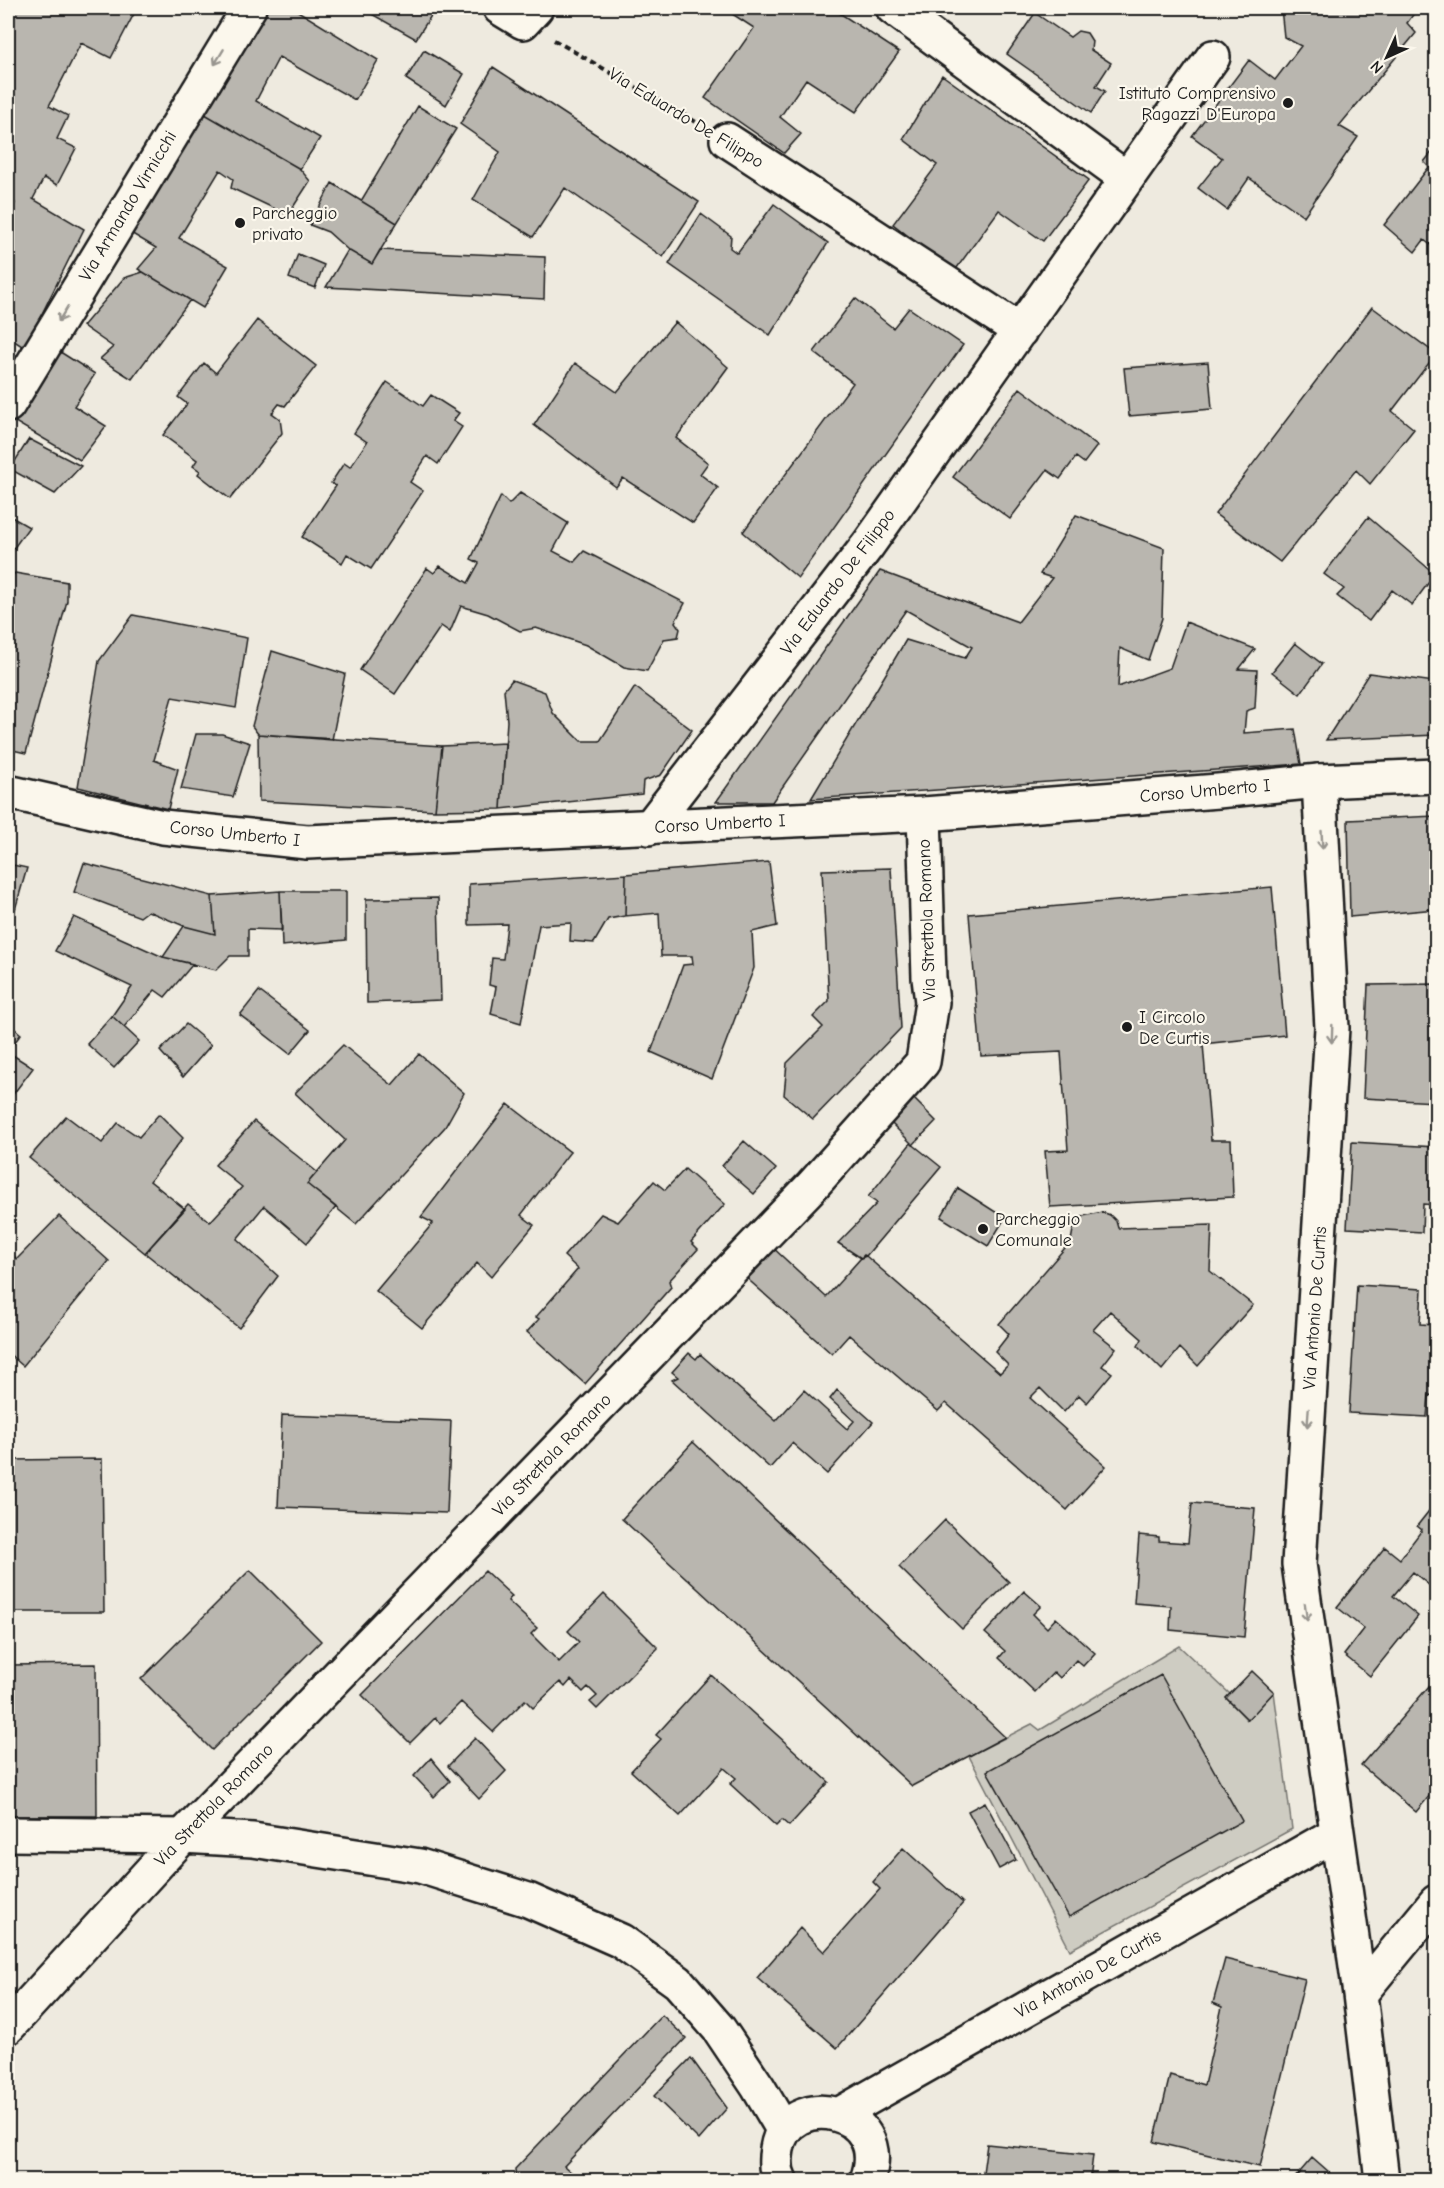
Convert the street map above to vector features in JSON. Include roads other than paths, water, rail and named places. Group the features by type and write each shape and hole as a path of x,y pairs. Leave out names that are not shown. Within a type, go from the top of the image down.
{"street":[{"name":"Via Armando Virnicchi","path":"8,405 249,8"},
{"path":"892,8 1126,178"},
{"name":"Via Eduardo De Filippo","path":"649,828 868,545 1126,178 1214,57"},
{"name":"Via Eduardo De Filippo","path":"727,140 1020,331"},
{"name":"Corso Umberto I","path":"8,792 163,827 307,842 924,814 1319,781 1437,776"},
{"name":"Via Antonio De Curtis","path":"1319,781 1332,1028 1299,1564 1360,1994 1382,2181"},
{"name":"Via Strettola Romano","path":"8,2027 183,1836 812,1186 923,1062 932,1002 929,978 924,814"},
{"name":"Via Antonio De Curtis","path":"840,2114 1337,1833"},
{"path":"8,1834 183,1836 253,1840 420,1866 528,1900 621,1941 678,1982 718,2029 758,2087 784,2131"},
{"path":"1360,1994 1437,1902"},
{"path":"780,2181 775,2160 777,2144 784,2131 796,2120 809,2113 824,2112 840,2114 854,2123 865,2135 871,2151 871,2168 867,2181"}],"place":[{"name":"Istituto Comprensivo Ragazzi D'Europa","path":"1288,103"},
{"name":"Parcheggio privato","path":"240,223"},
{"name":"I Circolo De Curtis","path":"1127,1027"},
{"name":"Parcheggio Comunale","path":"983,1229"}]}
